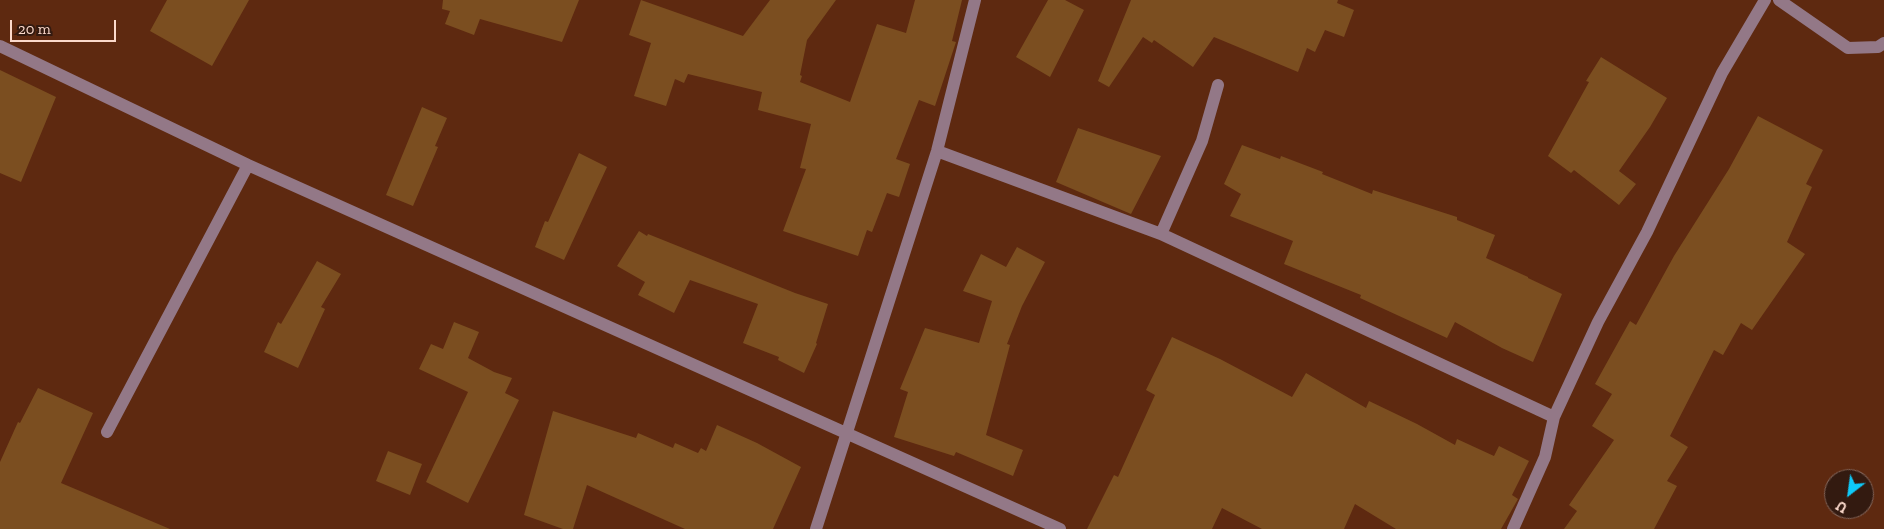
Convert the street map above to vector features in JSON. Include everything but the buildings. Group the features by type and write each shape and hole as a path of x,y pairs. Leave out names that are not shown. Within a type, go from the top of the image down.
{"street":[{"path":"816,529 937,151 975,0"},
{"path":"1513,529 1545,457 1554,418 1598,322 1647,232 1722,74 1765,0"},
{"path":"1779,0 1848,48 1878,47 1884,43"},
{"path":"0,46 248,165 1060,529"},
{"path":"1161,234 1202,141 1218,85"},
{"path":"937,151 1161,234 1554,418"},
{"path":"107,432 248,165"}]}
